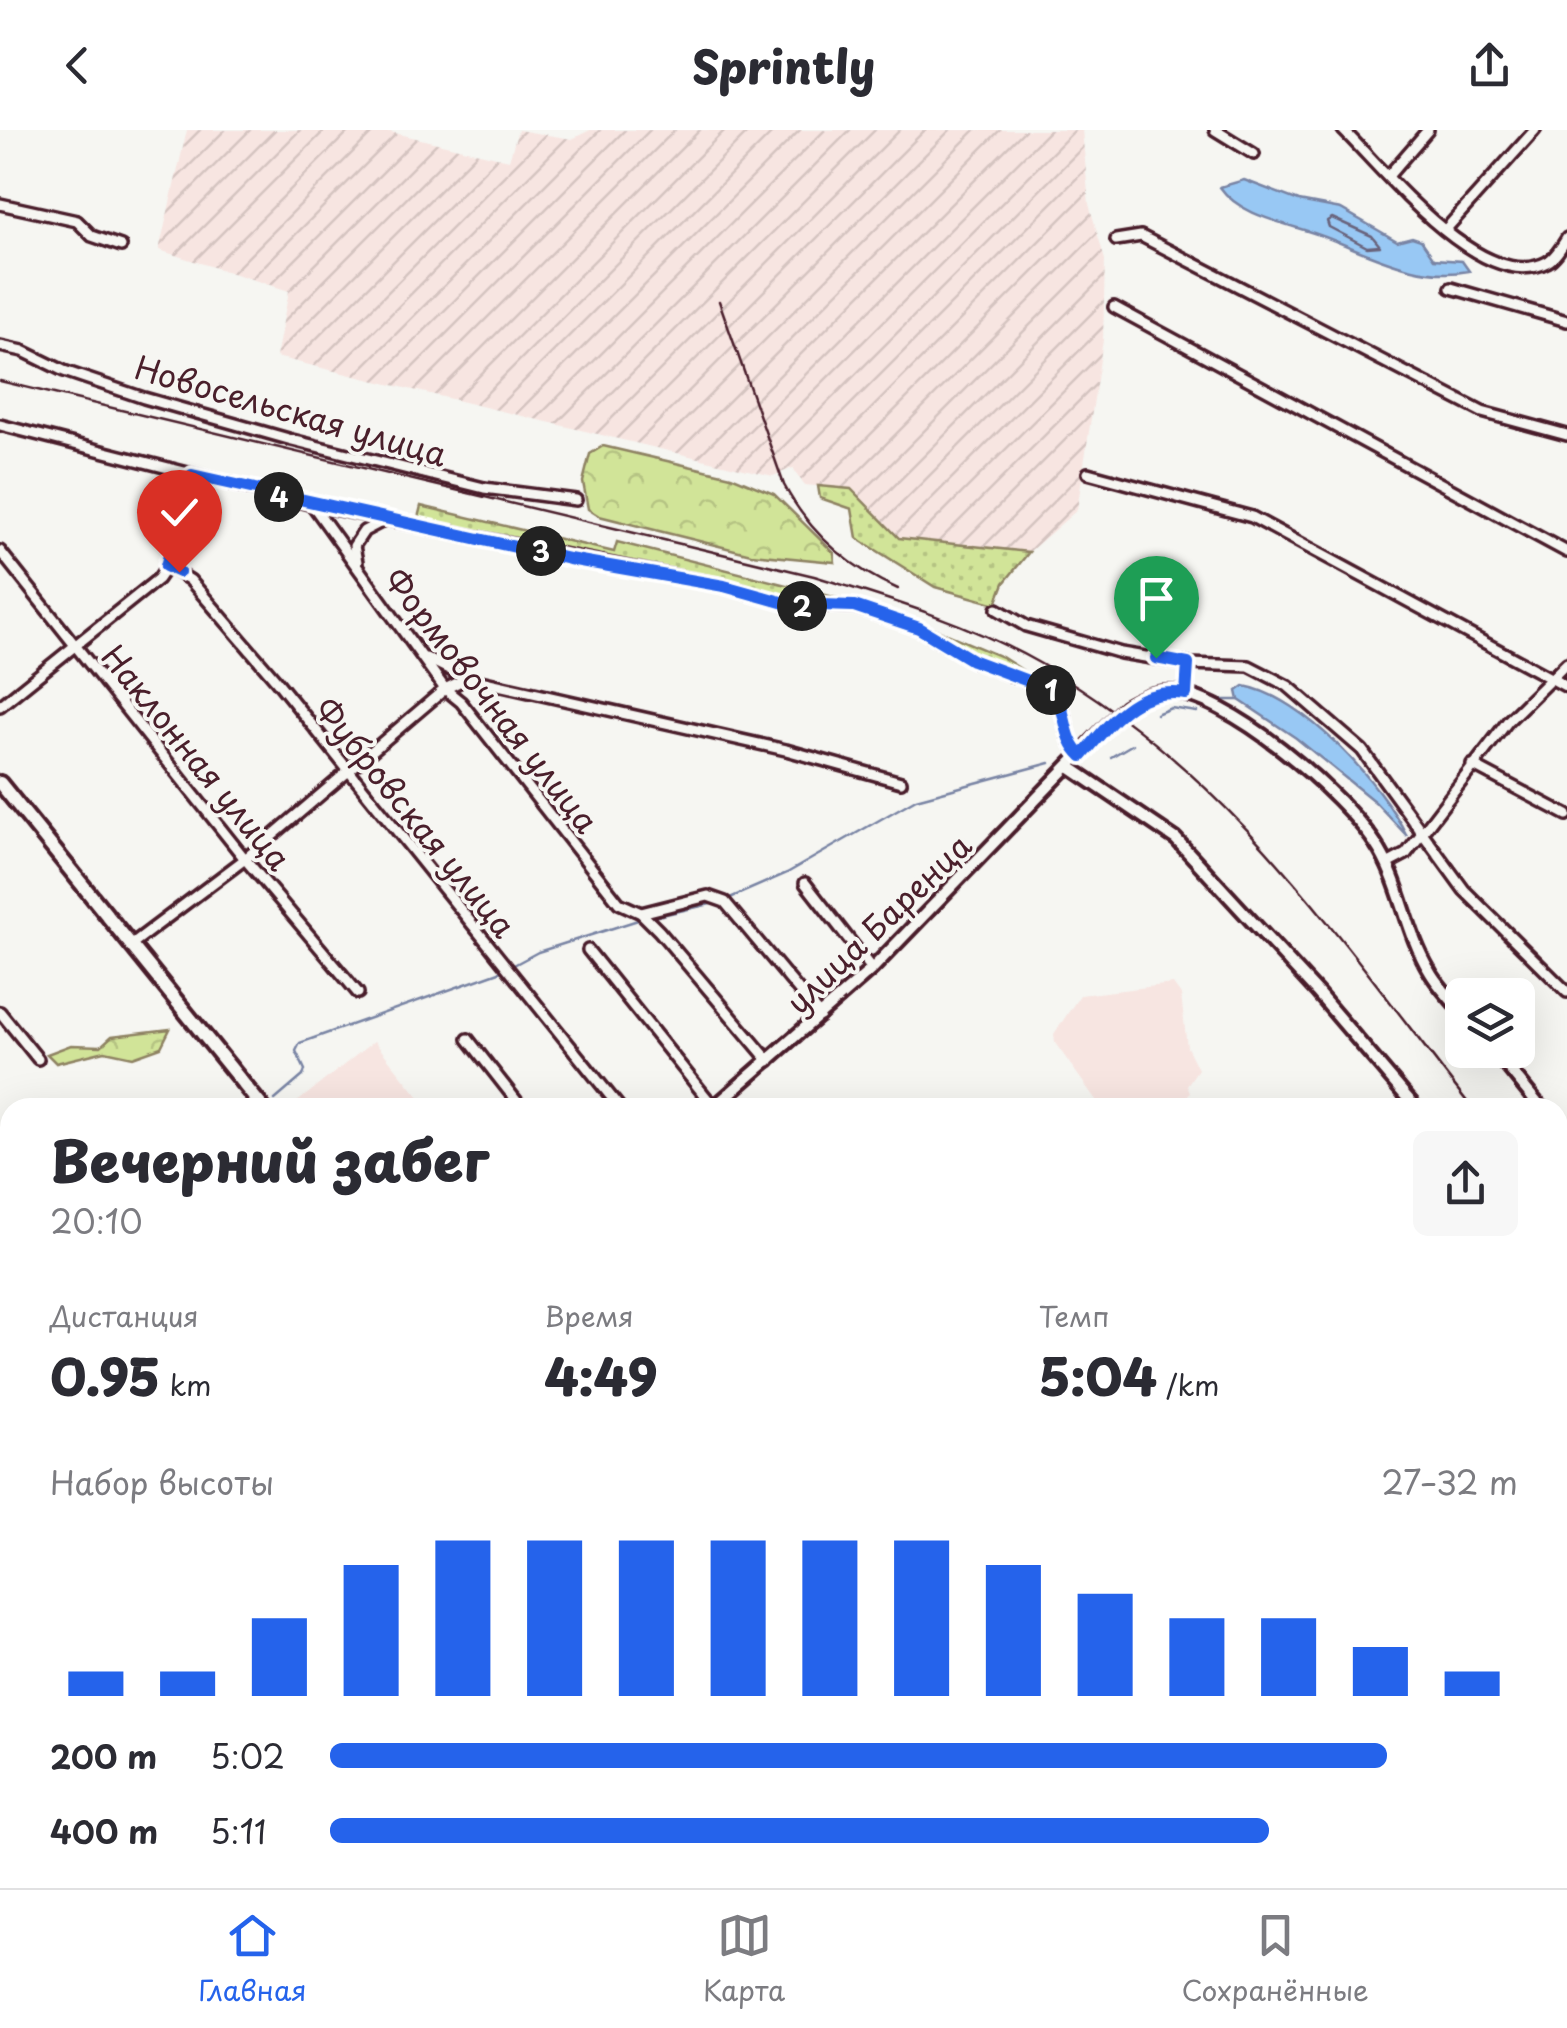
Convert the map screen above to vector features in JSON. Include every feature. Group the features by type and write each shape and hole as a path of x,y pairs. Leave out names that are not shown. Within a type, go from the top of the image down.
{"main road":[{"path":"0,783 255,1098"}],"street":[{"path":"1215,130 1254,154"},
{"path":"1343,130 1390,175 1412,206 1501,266 1530,267 1550,262 1567,238"},
{"path":"1390,175 1428,130"},
{"path":"1446,229 1536,130"},
{"path":"0,204 76,221 92,236 121,246"},
{"path":"1116,240 1141,236 1482,412 1567,435"},
{"path":"1452,288 1567,321"},
{"path":"1114,308 1567,552"},
{"name":"Новосельская улица","path":"0,346 24,351 64,371 144,398 292,440 484,488 576,500"},
{"path":"0,425 313,505 724,586 788,604 854,606 919,628 972,660 1052,690 1058,697 1068,740 1082,756"},
{"path":"1088,472 1252,518 1567,687"},
{"path":"0,706 158,578 166,566 192,475"},
{"name":"Формовочная улица","path":"313,505 444,689 460,702 619,903 641,912 769,1061"},
{"path":"357,565 354,546 364,530 385,520"},
{"name":"Наклонная улица","path":"0,551 245,859 358,993"},
{"name":"Фубровская улица","path":"166,566 190,580 210,601 612,1098"},
{"path":"997,609 1026,626 1083,642 1188,664 1249,666 1288,686 1362,750 1464,890 1567,992"},
{"path":"420,654 468,678 786,750 901,782"},
{"path":"1387,864 1406,854 1472,765 1567,663"},
{"path":"1188,664 1186,694 1222,711 1309,770 1374,840 1429,970 1445,990"},
{"path":"132,944 245,859 444,689 468,678"},
{"name":"улица Баренца","path":"724,1098 872,968 1136,700 1167,692 1186,694"},
{"path":"1472,765 1567,815"},
{"path":"1071,768 1176,839 1342,1020 1408,1098"},
{"path":"804,883 872,968"},
{"path":"641,912 708,896 726,902 820,1016"},
{"path":"588,950 706,1098"},
{"path":"0,1012 38,1060"},
{"path":"468,1039 514,1098"},
{"path":"1509,1068 1533,1098"}],"shaded area":[{"path":"187,130 382,130 509,160 518,130 572,139 590,130 1082,130 1089,204 1105,260 1103,340 1077,510 1029,552 899,538 851,489 804,485 793,468 773,476 276,357 289,291 159,250"},
{"path":"1173,984 1181,995 1187,1047 1198,1069 1187,1085 1190,1093 1184,1098 1095,1098 1055,1043 1054,1034 1080,995"},
{"path":"374,1041 420,1098 302,1098"}],"green space":[{"path":"603,446 731,476 774,494 834,553 835,562 751,554 599,516 588,509 583,482 590,454"},
{"path":"818,486 851,489 899,538 1029,552 1004,583 996,604 935,587 857,538 852,509 820,498"},
{"path":"421,506 614,552 617,542 897,613 1002,657 1047,686 970,655 947,639 850,603 803,603 417,522"},
{"path":"170,1029 161,1047 133,1057 105,1051 56,1063 47,1054 71,1045 101,1046 112,1036"}],"water":[{"path":"1244,180 1299,201 1341,209 1397,241 1412,237 1421,240 1434,259 1462,261 1469,271 1413,269 1268,219 1229,198 1220,187"},
{"path":"1244,686 1291,707 1339,746 1379,792 1407,836 1375,802 1296,738 1239,700 1237,691"}],"waterway":[{"path":"1220,700 1239,700"},
{"path":"1156,714 1171,708 1197,712"},
{"path":"1111,757 1133,744"},
{"path":"730,898 787,873 916,799 1050,763"},
{"path":"653,917 715,903"},
{"path":"512,966 538,952 638,920"},
{"path":"277,1098 303,1076 305,1070 296,1051 300,1043 502,971"}],"railway":[{"path":"719,301 784,485 794,503 832,547 898,589"},
{"path":"0,381 814,576 930,614 1014,649 1109,707 1226,808 1328,922 1464,1098"}],"route":[{"path":"179,572 166,566 192,475 313,505 472,538 501,540 569,559 724,586 788,604 854,606 919,628 947,641 972,660 1052,690 1061,706 1068,740 1082,756 1125,707 1136,700 1149,694 1186,694 1188,664 1156,658"}]}
